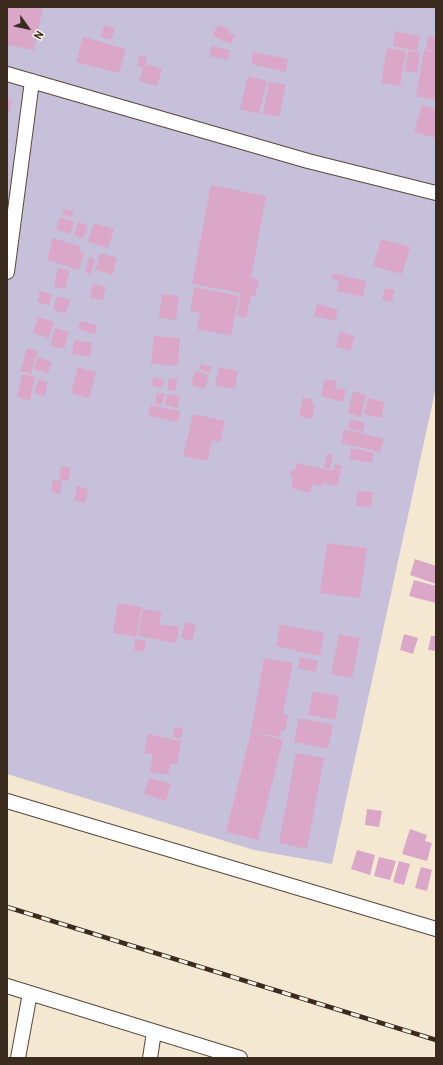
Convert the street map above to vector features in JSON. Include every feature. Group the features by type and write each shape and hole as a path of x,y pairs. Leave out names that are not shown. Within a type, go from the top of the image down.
{"street":[{"path":"7,74 308,161 436,192"},
{"path":"7,272 32,82"},
{"path":"7,800 435,925"},
{"path":"7,986 240,1058"},
{"path":"18,1058 30,993"},
{"path":"150,1058 154,1032"}],"shaded area":[{"path":"7,7 436,7 436,387 332,864 254,850 7,774"}],"building":[{"path":"7,7 43,7 34,50 7,45"},
{"path":"104,25 115,28 111,40 101,37"},
{"path":"217,25 229,29 229,33 235,35 231,44 213,36"},
{"path":"395,31 420,36 417,51 393,46"},
{"path":"428,36 436,37 436,51 426,49"},
{"path":"83,37 126,49 119,73 76,62"},
{"path":"212,46 230,50 228,60 209,56"},
{"path":"387,48 406,51 400,86 381,83"},
{"path":"424,50 436,52 436,100 416,96"},
{"path":"408,51 420,53 417,73 405,71"},
{"path":"253,52 288,59 286,72 251,64"},
{"path":"140,55 147,57 144,68 137,66"},
{"path":"146,64 162,69 157,86 139,81"},
{"path":"248,76 267,81 259,114 240,109"},
{"path":"269,82 286,85 279,117 263,114"},
{"path":"7,99 12,100 7,119"},
{"path":"422,105 436,109 436,138 414,132"},
{"path":"211,185 266,196 251,278 259,280 255,296 251,295 246,318 237,316 241,293 192,284"},
{"path":"64,209 74,212 72,217 62,215"},
{"path":"60,217 74,222 70,234 56,229"},
{"path":"78,222 88,225 83,239 74,235"},
{"path":"94,223 114,229 108,248 88,242"},
{"path":"53,238 80,246 79,251 84,253 79,270 47,260"},
{"path":"381,239 410,247 402,274 373,266"},
{"path":"100,253 117,258 112,275 95,270"},
{"path":"89,257 95,259 91,274 85,272"},
{"path":"58,268 70,270 65,289 54,286"},
{"path":"333,273 366,281 363,297 337,291 339,281 332,279"},
{"path":"93,284 106,287 103,300 90,298"},
{"path":"194,287 239,296 231,336 197,329 200,313 190,311"},
{"path":"385,288 395,290 392,302 382,300"},
{"path":"40,291 52,294 49,305 37,302"},
{"path":"162,294 179,296 176,320 159,318"},
{"path":"57,296 70,300 65,314 53,309"},
{"path":"317,304 338,310 335,321 314,316"},
{"path":"38,317 54,322 49,338 33,333"},
{"path":"80,321 97,325 95,334 78,329"},
{"path":"55,328 69,332 64,349 50,346"},
{"path":"340,332 355,336 350,351 336,347"},
{"path":"154,336 180,338 178,366 151,364"},
{"path":"74,340 92,343 90,357 72,354"},
{"path":"27,348 38,351 31,374 20,371"},
{"path":"38,357 52,362 48,374 34,369"},
{"path":"200,364 212,367 210,372 199,370"},
{"path":"78,367 96,372 89,398 71,393"},
{"path":"219,367 238,371 235,389 215,386"},
{"path":"195,371 209,375 205,389 191,385"},
{"path":"22,374 35,377 30,400 17,397"},
{"path":"154,377 164,380 162,388 151,385"},
{"path":"169,378 177,379 176,391 167,390"},
{"path":"38,379 48,382 45,396 34,393"},
{"path":"325,379 337,381 335,388 346,390 343,402 321,396"},
{"path":"353,391 366,395 361,417 348,413"},
{"path":"157,393 165,394 162,405 155,404"},
{"path":"167,394 180,396 177,408 165,405"},
{"path":"303,397 312,399 311,404 315,405 312,419 299,416"},
{"path":"368,398 385,402 381,418 364,414"},
{"path":"151,405 180,411 178,422 148,416"},
{"path":"193,414 225,421 220,442 212,440 207,461 183,456"},
{"path":"350,419 365,423 363,432 348,428"},
{"path":"344,429 384,439 380,452 341,443"},
{"path":"351,448 374,453 372,463 349,459"},
{"path":"327,454 333,455 330,469 324,468"},
{"path":"297,463 333,471 335,464 342,466 337,486 323,483 322,487 312,484 310,493 291,488 293,477 289,476 291,469 295,470"},
{"path":"61,466 71,468 68,481 59,479"},
{"path":"53,480 62,481 60,494 51,492"},
{"path":"77,486 88,489 85,503 74,500"},
{"path":"357,491 373,492 371,507 356,506"},
{"path":"327,543 367,548 360,598 320,593"},
{"path":"415,559 436,566 436,584 410,575"},
{"path":"414,580 436,586 436,603 409,596"},
{"path":"118,603 142,607 136,637 113,633"},
{"path":"143,609 162,612 159,624 179,627 176,643 138,636"},
{"path":"185,622 196,624 192,641 181,638"},
{"path":"280,624 324,633 320,656 276,646"},
{"path":"339,634 360,638 352,678 331,674"},
{"path":"404,634 418,638 413,654 400,650"},
{"path":"431,636 436,636 436,651 428,650"},
{"path":"135,639 146,641 144,652 134,650"},
{"path":"300,657 318,661 316,672 298,668"},
{"path":"264,658 293,663 283,714 288,715 285,731 281,730 280,737 251,732"},
{"path":"313,691 339,696 335,720 308,715"},
{"path":"299,718 333,725 328,749 294,742"},
{"path":"175,727 183,728 181,739 173,737"},
{"path":"251,732 283,740 258,840 226,832"},
{"path":"148,734 181,741 177,765 170,763 168,775 150,772 153,755 144,753"},
{"path":"296,753 324,758 307,849 279,843"},
{"path":"149,778 171,784 166,801 144,794"},
{"path":"367,809 382,811 379,827 365,825"},
{"path":"410,829 427,835 425,841 432,843 427,861 402,854"},
{"path":"357,850 375,855 370,875 351,869"},
{"path":"379,857 396,861 390,880 374,876"},
{"path":"399,861 410,864 404,885 393,882"},
{"path":"421,867 432,870 427,891 415,888"}],"railway":[{"path":"7,907 436,1040"}]}
